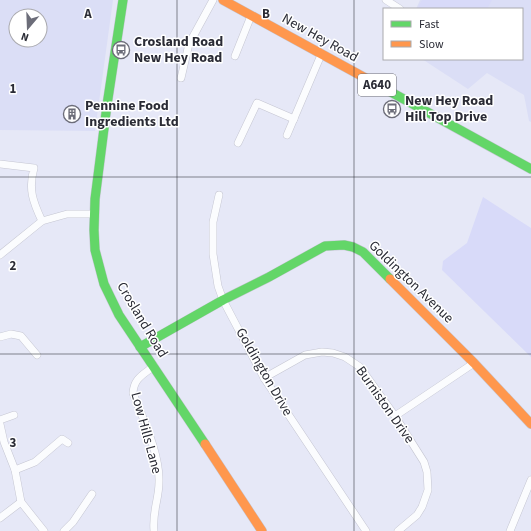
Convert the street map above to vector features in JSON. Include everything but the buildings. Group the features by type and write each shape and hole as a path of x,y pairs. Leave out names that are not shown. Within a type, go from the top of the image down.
{"main road":[{"name":"Crosland Road","path":"123,0 104,121 94,214 95,248 99,269 108,294 119,315 262,531"},
{"name":"New Hey Road","path":"223,0 531,169"},
{"name":"Goldington Avenue","path":"140,347 325,246 344,245 353,247 363,252 474,363 531,424"}],"street":[{"path":"181,78 189,44 213,0"},
{"path":"386,0 398,8"},
{"path":"236,56 251,16"},
{"path":"287,135 321,55"},
{"path":"238,144 257,103 294,119"},
{"path":"0,164 34,168 31,179 33,203 42,221"},
{"name":"Goldington Drive","path":"219,195 213,222 213,254 218,286 224,300 264,378 366,531"},
{"path":"0,255 42,221 67,214 94,214"},
{"path":"0,337 11,334 21,336 37,355"},
{"name":"Burniston Drive","path":"264,378 305,355 322,352 333,353 345,357 360,367 395,416 424,462 427,472 427,495 422,508 418,515 398,531"},
{"path":"395,416 474,363"},
{"name":"Low Hills Lane","path":"154,366 138,378 134,385 133,393 157,462 159,482 153,519 154,531"},
{"path":"0,420 14,415"},
{"path":"0,424 4,442 15,470 21,502 44,531"},
{"path":"15,470 35,462 62,439 68,443"},
{"path":"510,531 531,480"},
{"path":"64,531 73,522 92,494"},
{"path":"0,518 21,502"}],"shaded area":[{"path":"0,0 113,0 95,131 0,130"},
{"path":"420,0 531,0 531,122 529,121 524,95 487,73 468,89 424,60 523,60 523,8 416,8"},
{"path":"422,0 492,0 488,8 418,8"},
{"path":"483,197 531,228 531,357 442,270 443,261 467,243"}],"traffic: fast":[{"path":"123,0 107,105 95,199 95,250 104,284 119,315 205,444"},
{"path":"389,91 531,169"},
{"path":"140,347 223,300 325,246 344,245 353,247 363,252 390,279"}],"traffic: slow":[{"path":"223,0 389,91"},
{"path":"390,279 474,363 531,424"},
{"path":"205,444 262,531"}],"place":[{"name":"Crosland Road New Hey Road","path":"121,50"},
{"name":"New Hey Road Hill Top Drive","path":"392,109"},
{"name":"Pennine Food Ingredients Ltd","path":"72,114"}]}
